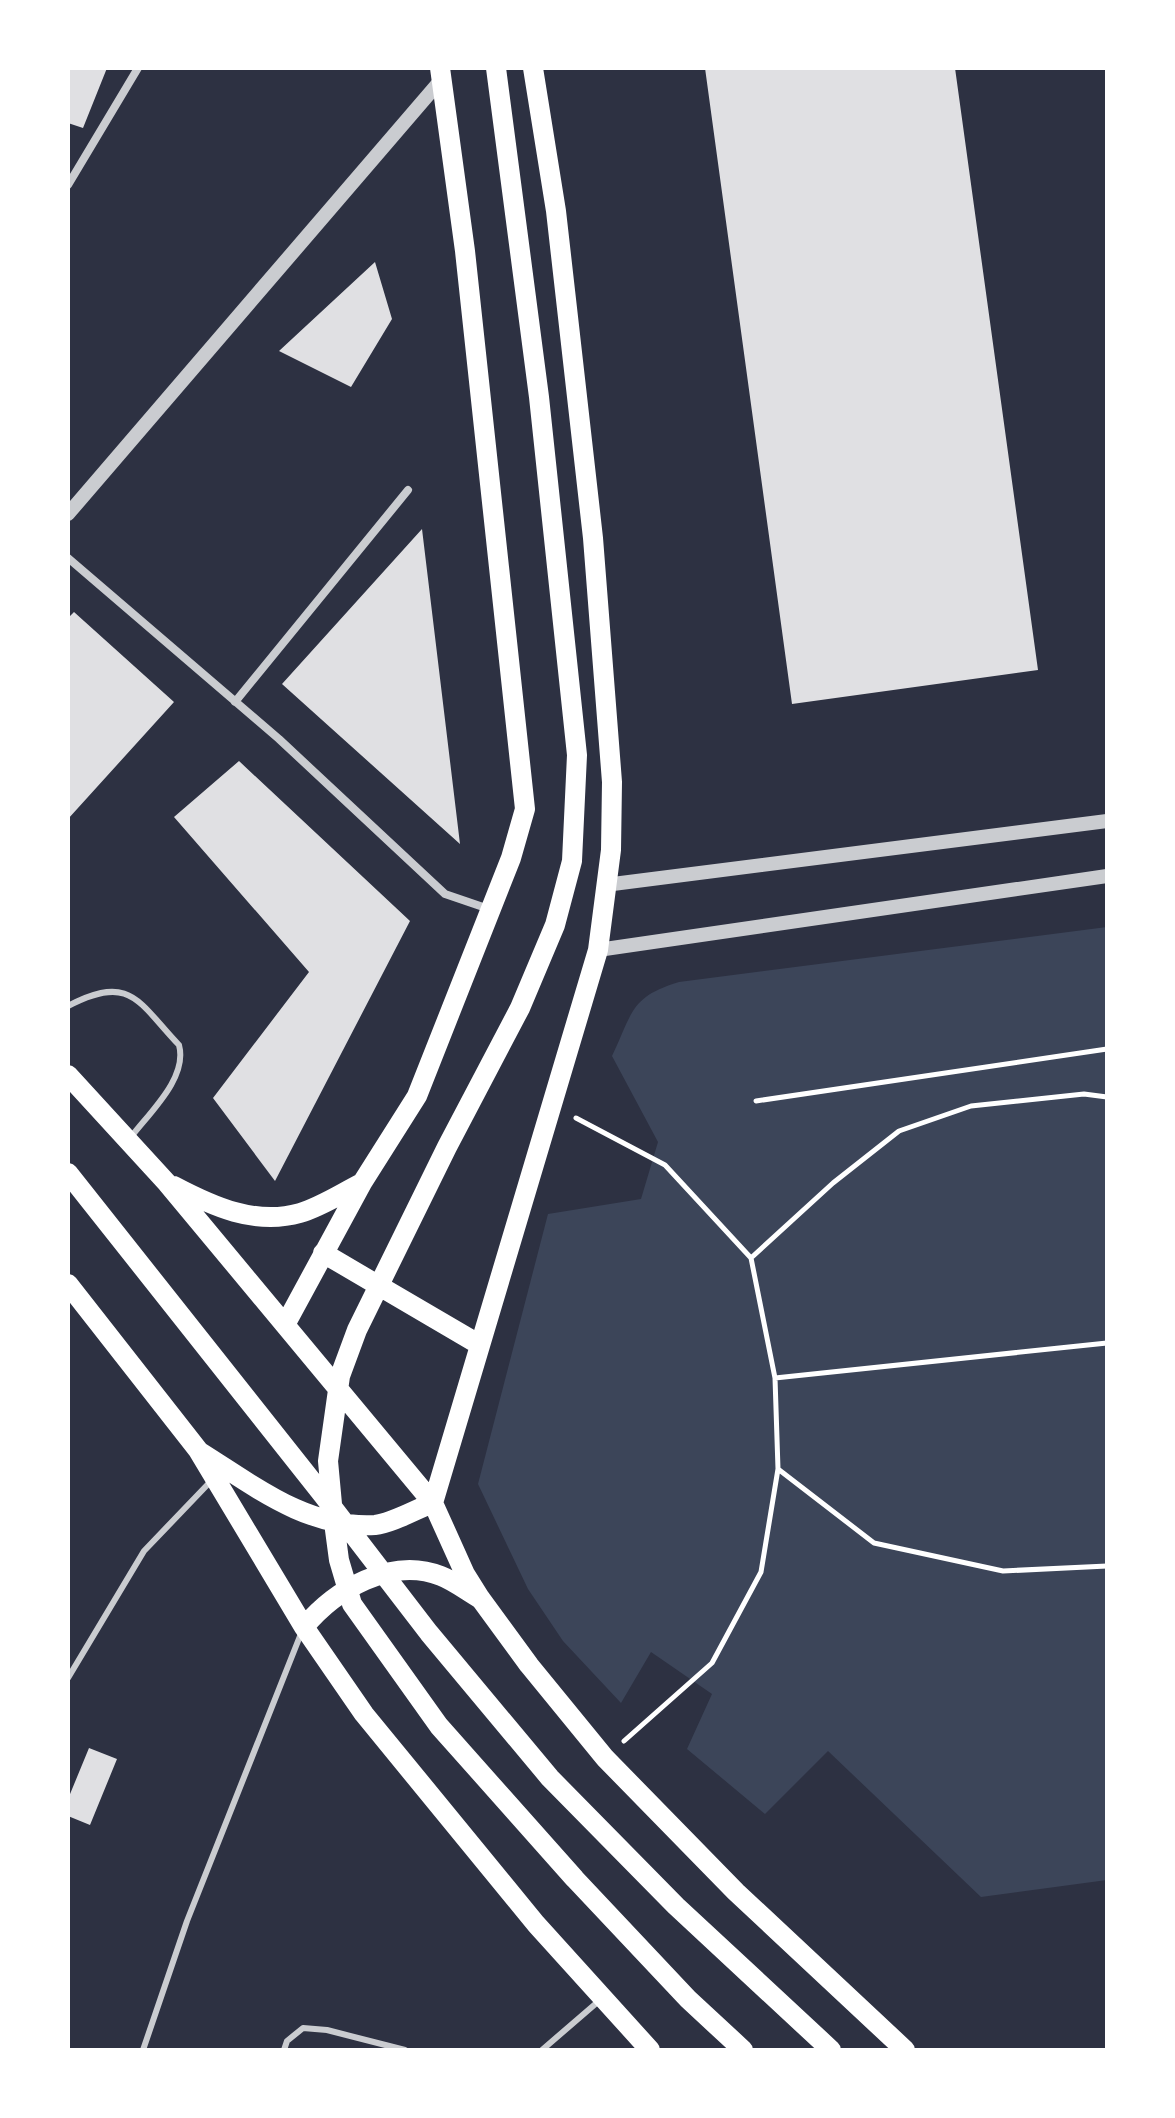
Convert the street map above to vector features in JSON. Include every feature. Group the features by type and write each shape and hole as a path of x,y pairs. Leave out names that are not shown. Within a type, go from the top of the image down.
{"main road":[{"path":"496,68 539,397 577,755 572,861 555,925 520,1008 357,1330 340,1376 328,1461 333,1515 339,1560 352,1604 439,1726 585,1890 688,1999 743,2050"},
{"path":"433,1503 598,950 611,850 612,782 593,538 556,211 533,68"},
{"path":"285,1325 362,1183 417,1096 511,858 525,809 465,251 441,74"},
{"path":"68,1075 167,1183 433,1503 465,1574 480,1598 529,1665 605,1758 736,1892 905,2050"},
{"path":"68,1173 429,1633 550,1778 676,1906 831,2050"},
{"path":"167,1183 213,1207 261,1218 299,1213 362,1183"},
{"path":"323,1253 480,1345"},
{"path":"68,1284 198,1450 304,1627 374,1726 536,1924 650,2050"},
{"path":"198,1450 281,1503 318,1519 377,1525 433,1503"},
{"path":"304,1627 336,1597 364,1581 393,1570 420,1571 440,1576 480,1598"}],"street":[{"path":"68,185 138,68"},
{"path":"68,514 441,74"},
{"path":"235,702 408,490"},
{"path":"68,558 235,702 445,894 490,910"},
{"path":"605,885 1107,821"},
{"path":"598,950 1107,876"}],"lane":[{"path":"68,1006 90,994 114,990 130,994 179,1045 182,1056 174,1078 128,1141"},
{"path":"68,1678 144,1551 213,1479"},
{"path":"143,2050 187,1921 304,1627"},
{"path":"542,2050 603,1998"},
{"path":"284,2050 287,2041 303,2028 327,2030 405,2050"}],"path":[{"path":"756,1101 1107,1049"},
{"path":"751,1258 833,1183 899,1131 971,1106 1084,1094 1107,1097"},
{"path":"552,1104 665,1165 751,1258 775,1378 778,1469 761,1572 712,1663 605,1758"},
{"path":"775,1378 1107,1343"},
{"path":"778,1469 874,1543 1003,1571 1107,1566"}],"shaded area":[{"path":"1107,927 1107,1880 981,1897 828,1751 765,1814 687,1749 712,1694 651,1652 621,1703 563,1641 528,1589 478,1484 548,1214 641,1199 658,1142 612,1056 630,1017 642,1000 679,982"}],"building":[{"path":"68,68 107,68 83,128 68,123"},
{"path":"705,68 955,68 1038,670 792,704"},
{"path":"375,262 392,319 351,387 279,351"},
{"path":"422,529 460,844 282,684"},
{"path":"74,612 174,702 68,819 68,618"},
{"path":"239,761 410,921 275,1181 213,1098 309,972 174,817"},
{"path":"89,1748 117,1759 90,1825 68,1816 68,1799"}]}
